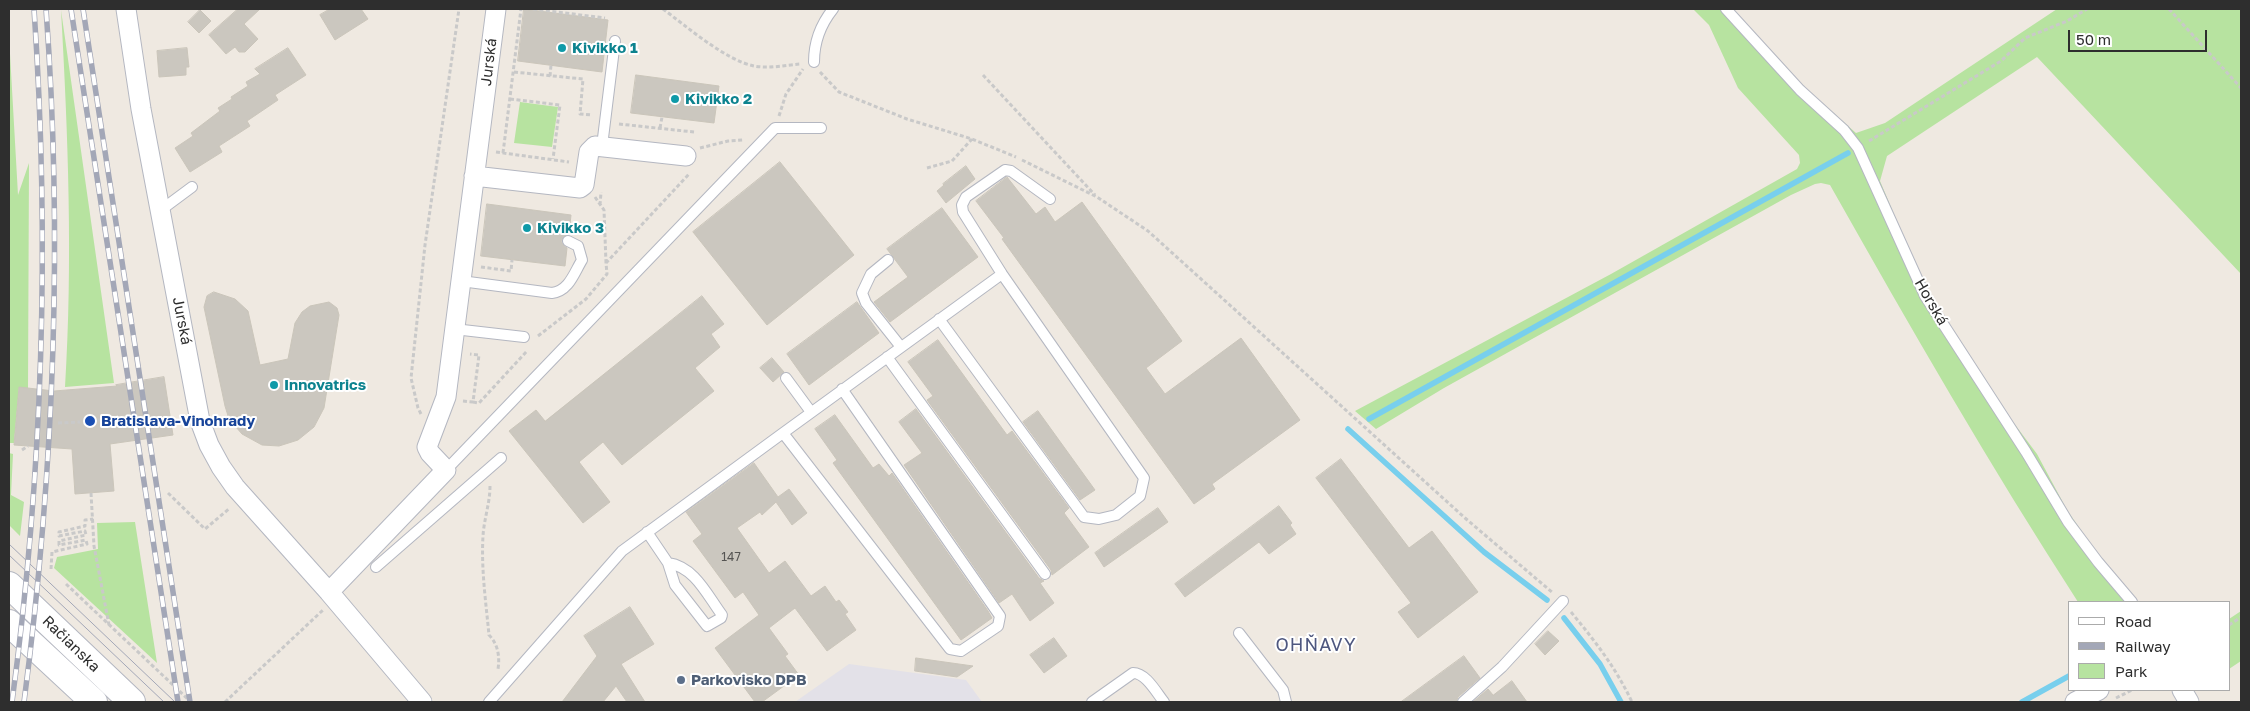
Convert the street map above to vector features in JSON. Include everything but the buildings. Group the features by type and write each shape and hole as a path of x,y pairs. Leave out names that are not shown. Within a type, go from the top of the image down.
{"main road":[{"name":"Račianska","path":"9,585 132,702"},
{"name":"Račianska","path":"14,633 94,702"}],"street":[{"name":"Jurská","path":"126,9 141,108 200,421 209,445 221,467 243,497 332,596 422,702"},
{"name":"Jurská","path":"446,470 428,450 428,442 446,397 461,329 481,176 496,9"},
{"path":"481,176 580,188 585,173 588,152 595,146 690,153"},
{"path":"332,596 446,470"},
{"path":"2075,702 2097,691"},
{"path":"2183,691 2190,702"}],"lane":[{"path":"811,63 814,47 827,17 833,9"},
{"name":"Horská","path":"1726,9 1800,90 1844,130 1858,148 1925,296 2026,452 2068,522 2098,562 2131,601"},
{"path":"607,146 606,116 615,41"},
{"path":"446,470 775,128 821,128"},
{"path":"939,319 1084,517 1100,519 1116,515 1140,496 1144,478 1002,274 963,212 962,205 966,197 1005,170 1008,170 1050,199"},
{"path":"161,210 192,187"},
{"path":"467,282 552,293 560,292 570,281 582,260 578,246 568,241"},
{"path":"888,260 871,274 862,292 866,303 900,347"},
{"path":"489,702 610,563 646,532 1002,274"},
{"path":"461,329 530,339"},
{"path":"887,357 1045,574"},
{"path":"786,378 811,412"},
{"path":"783,433 950,649 961,652 998,626 1000,616 842,389"},
{"path":"376,568 501,458"},
{"path":"646,532 668,563 675,585 707,626 721,618 722,615 690,570 668,563"},
{"path":"1464,702 1502,668 1563,601"},
{"path":"1240,633 1283,690 1286,702"},
{"path":"1092,702 1133,673 1138,673 1151,685 1164,702"}],"path":[{"path":"432,431 418,408 411,378 425,245 459,9"},
{"path":"504,152 521,9"},
{"path":"533,9 605,18"},
{"path":"663,9 706,42 742,62 754,66 811,63"},
{"path":"1858,148 2001,61 2025,38 2067,21 2087,9"},
{"path":"2169,9 2241,88"},
{"path":"775,128 786,94 811,63"},
{"path":"811,63 839,92 907,119 1007,152 1097,198 1148,231 1465,518 1563,601 1598,644 1620,676 1632,702"},
{"path":"550,76 551,65"},
{"path":"514,72 583,79 580,114 606,116"},
{"path":"983,75 1097,198"},
{"path":"510,99 560,105 553,160"},
{"path":"660,128 662,116"},
{"path":"607,146 617,140 619,122 694,132"},
{"path":"606,263 693,168 690,153 728,141 764,139"},
{"path":"927,168 952,161 972,139"},
{"path":"481,176 490,152 504,152 553,160 585,173 604,210 607,274 586,299 540,334 530,339"},
{"path":"467,282 476,267 511,271 512,260"},
{"path":"461,329 465,353 479,355 473,402"},
{"path":"456,400 480,403 529,348"},
{"path":"98,420 126,419"},
{"path":"58,423 80,422"},
{"path":"22,450 28,446"},
{"path":"489,469 490,496 483,536 489,635 494,639 500,657 496,694"},
{"path":"90,493 94,546 109,626"},
{"path":"168,493 205,529 243,497"},
{"path":"51,569 52,552 87,544 86,540 59,545 59,541 86,535 85,531 59,536 59,532 85,526 85,520 93,519"},
{"path":"66,584 191,702"},
{"path":"225,702 332,596"},
{"path":"2230,624 2241,617"},
{"path":"2108,702 2130,691"}],"shaded area":[{"path":"849,664 966,680 982,702 795,702"}],"green space":[{"path":"1693,9 1732,9 1803,86 1856,133 1885,123 2057,9 2241,9 2241,274 2037,57 1887,156 1880,181 1925,288 1989,390 2037,454 2067,510 2098,555 2137,601 2077,601 1951,396 1830,185 1815,184 1791,195 1444,388 1376,429 1355,411 1611,274 1797,169 1800,163 1799,155 1738,88 1709,25"},
{"path":"61,10 114,383 65,387 69,293 69,198"},
{"path":"9,36 18,195 29,163 28,388 19,388 14,443 9,443"},
{"path":"520,102 558,107 552,147 514,143"},
{"path":"9,453 13,454 11,495 24,502 20,536 9,525"},
{"path":"135,522 157,663 54,568 57,557 98,549 97,523"},
{"path":"2241,611 2241,661 2230,668 2230,618"}],"waterway":[{"path":"1369,419 1848,153"},
{"path":"1348,429 1484,552 1547,600"},
{"path":"1564,618 1600,664 1621,702"},
{"path":"2022,702 2068,677"}],"tram line":[{"path":"9,544 175,702"},
{"path":"9,555 164,702"}],"railway":[{"path":"12,702 23,616 31,529 41,356 42,183 34,9"},
{"path":"24,702 42,530 53,356 54,183 46,9"},
{"path":"71,9 178,702"},
{"path":"83,9 190,702"}],"place":[{"name":"Kivikko 1","path":"562,48"},
{"name":"Kivikko 2","path":"675,99"},
{"name":"Kivikko 3","path":"527,228"},
{"name":"Innovatrics","path":"274,385"},
{"name":"Bratislava-Vinohrady","path":"90,421"},
{"name":"Parkovisko DPB","path":"681,680"}],"district":[{"name":"OHŇAVY","path":"1316,645"}]}
